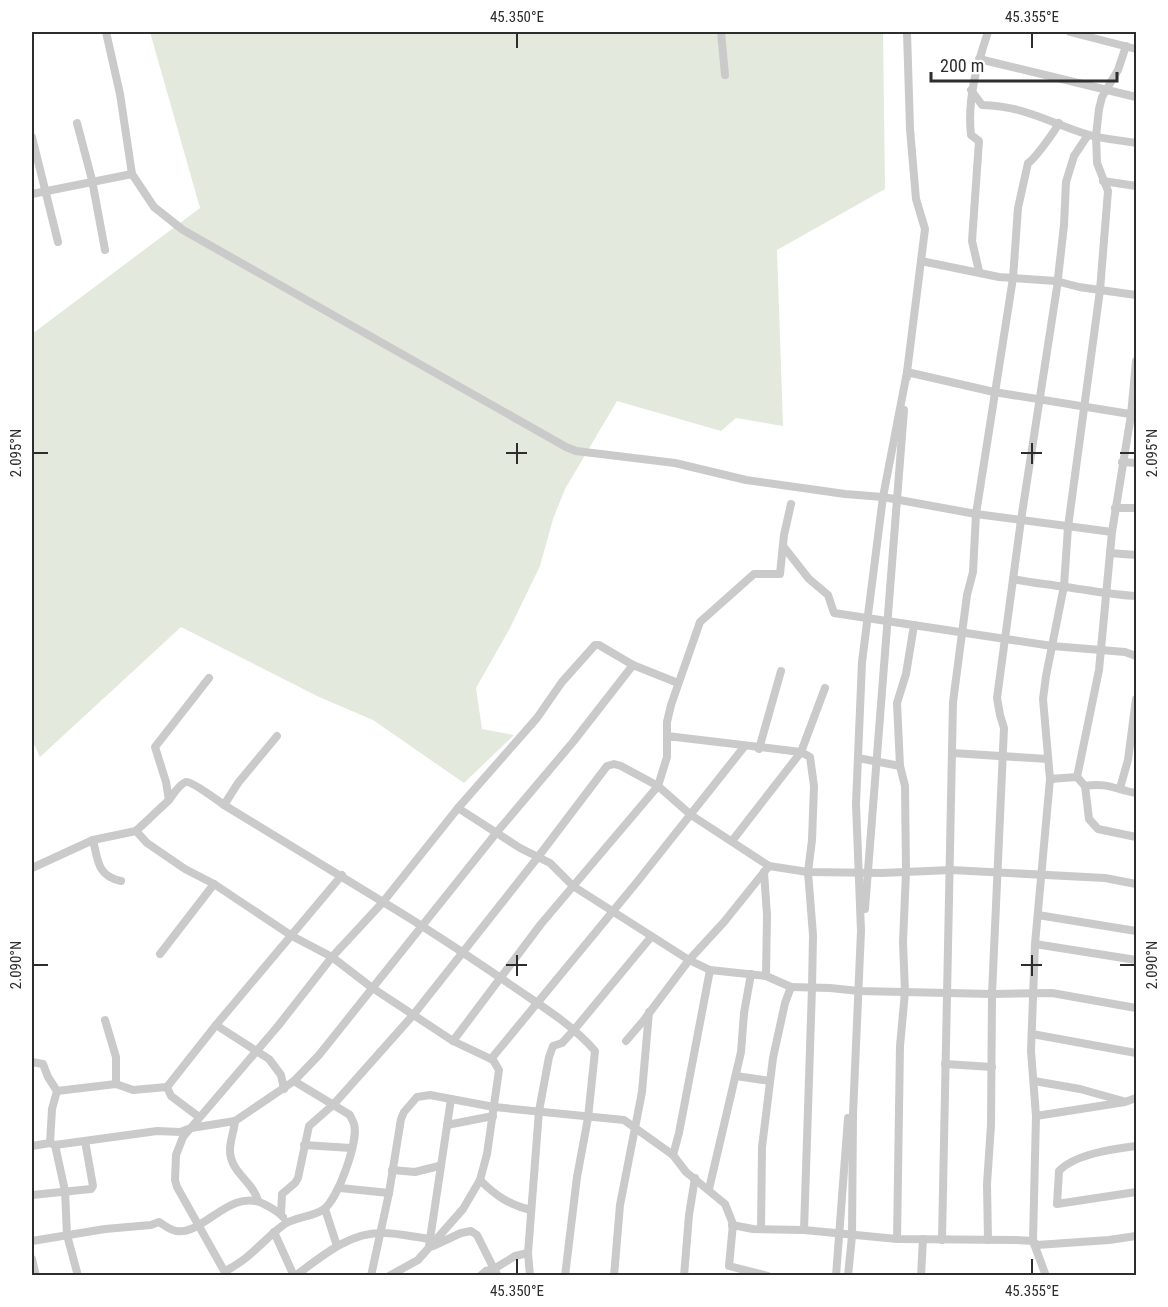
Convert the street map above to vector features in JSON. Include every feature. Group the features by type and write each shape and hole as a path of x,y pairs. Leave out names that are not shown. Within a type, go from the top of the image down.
{"street":[{"path":"106,32 120,94 132,174 154,207 183,230 566,447 576,451 675,463 746,480 883,497 976,514 1112,532"},
{"path":"721,32 725,75"},
{"path":"836,1275 907,372 925,229 916,199 910,129 907,32"},
{"path":"979,272 972,241 979,141 971,135 971,90 988,32"},
{"path":"1070,32 1137,49"},
{"path":"1046,1275 1033,1241 1036,1116 1032,1034 1035,944 1050,779 1044,699 1064,586 1068,527 1100,291 1108,191 1097,163 1092,135 1100,103 1118,70 1126,46"},
{"path":"979,59 1137,97"},
{"path":"971,90 982,105 1004,105 1042,116 1092,135 1137,143"},
{"path":"77,123 92,180 105,250"},
{"path":"942,1240 953,702 967,595 974,572 976,514 1013,278 1018,208 1028,163 1033,160 1059,123"},
{"path":"988,1240 987,1184 996,874 1004,728 997,698 1021,520 1057,287 1066,182 1074,156 1092,135"},
{"path":"32,137 58,242"},
{"path":"32,194 92,180 132,174"},
{"path":"1103,181 1137,186"},
{"path":"921,261 999,277 1056,281 1100,291 1137,296"},
{"path":"1077,777 1099,670 1112,532 1122,462 1134,415 1137,361"},
{"path":"848,1275 852,1236 853,1114 861,931 856,804 862,662 883,497 907,372"},
{"path":"907,372 994,392 1134,415"},
{"path":"1122,462 1137,463"},
{"path":"453,1041 573,886 658,786 667,757 667,722 678,682 700,622 754,574 780,574 791,504"},
{"path":"1115,508 1137,508"},
{"path":"783,546 809,579 828,595 834,612 1052,646 1125,652 1137,656"},
{"path":"1110,553 1137,555"},
{"path":"1013,579 1038,585 1064,586 1106,594 1137,596"},
{"path":"897,1239 900,1046 905,992 903,942 906,872 905,786 900,766 897,704 906,674 914,625"},
{"path":"294,1081 350,1115 354,1124 351,1148 340,1188 325,1209 287,1222 243,1262 226,1273 197,1225 175,1180 177,1155 183,1137 332,957 383,902 458,808 537,718 562,682 595,645 599,645 633,665 678,682"},
{"path":"32,1146 157,1131 180,1132 235,1121 294,1081 319,1054 633,665"},
{"path":"759,749 781,671"},
{"path":"169,800 155,747 209,678"},
{"path":"732,841 801,752 825,688"},
{"path":"1120,788 1128,760 1137,699"},
{"path":"224,805 238,783 277,736"},
{"path":"667,736 759,749 801,752 810,757 813,771 812,840 808,872 813,935 813,988 804,1230"},
{"path":"490,1059 691,815 744,747"},
{"path":"952,753 1048,759"},
{"path":"858,758 900,766"},
{"path":"281,1214 282,1194 298,1178 309,1126 334,1104 414,1014 607,766 614,764 621,766 658,786 691,815 732,841 767,869 808,872 951,870 1105,878 1137,884"},
{"path":"1050,779 1077,777"},
{"path":"1077,777 1085,786 1089,819 1098,829 1137,837"},
{"path":"32,868 93,840 136,831 169,800 180,786 186,782 193,783 224,805 423,926 574,1030 595,1051 588,1118 577,1177 565,1275"},
{"path":"1085,786 1097,784 1137,793"},
{"path":"458,808 550,863 573,886 651,937 710,970 766,976 791,987 859,992 1068,994 1137,1008"},
{"path":"136,831 147,843 185,869 214,884 292,936 332,957 371,987 453,1041 490,1059 497,1065 499,1070 487,1154 480,1180 463,1209 429,1243 418,1260 389,1275"},
{"path":"93,840 103,873 121,881"},
{"path":"626,1041 689,960 724,922 767,869"},
{"path":"766,976 767,869"},
{"path":"57,1091 116,1084 133,1090 167,1087 342,875"},
{"path":"160,954 214,884"},
{"path":"1038,915 1137,931"},
{"path":"530,1275 528,1252 539,1111 549,1057 553,1046 562,1043 574,1030 651,937"},
{"path":"1035,944 1137,960"},
{"path":"673,1155 710,970"},
{"path":"709,1189 736,1076 751,974"},
{"path":"761,1229 762,1147 770,1081 777,1033 791,987"},
{"path":"614,1275 620,1205 642,1092 650,1012"},
{"path":"105,1020 116,1057 116,1084"},
{"path":"216,1025 269,1059 281,1076 284,1089"},
{"path":"1032,1034 1137,1053"},
{"path":"32,1062 43,1064 57,1091 52,1109 53,1144 65,1191 67,1235 78,1275"},
{"path":"945,1064 992,1067"},
{"path":"736,1076 770,1081"},
{"path":"1034,1081 1080,1089 1125,1102"},
{"path":"167,1087 171,1096 199,1118"},
{"path":"371,1275 389,1193 401,1119 410,1104 421,1096 430,1095 493,1111 539,1111 588,1118 624,1120 636,1127 673,1155 686,1172 725,1204 732,1225 727,1275"},
{"path":"1036,1116 1125,1102 1137,1098"},
{"path":"429,1243 451,1099"},
{"path":"447,1125 493,1111"},
{"path":"235,1121 230,1151 231,1161 236,1171 253,1190 258,1201"},
{"path":"32,1195 91,1189 93,1186 85,1141"},
{"path":"304,1145 351,1148"},
{"path":"1137,1146 1067,1162 1059,1170 1057,1204 1137,1192"},
{"path":"392,1170 415,1172 440,1166"},
{"path":"684,1275 689,1215 695,1179"},
{"path":"480,1180 495,1195 518,1207 531,1210"},
{"path":"340,1188 389,1193"},
{"path":"32,1241 159,1222 177,1231 192,1228 240,1201 258,1201 281,1214 287,1222"},
{"path":"325,1209 337,1246"},
{"path":"732,1225 753,1230 804,1230 897,1239 1033,1241 1037,1245 1137,1236"},
{"path":"274,1232 295,1275 337,1246 357,1237 381,1232 429,1243 471,1231 477,1235 496,1272"},
{"path":"921,1275 923,1239"},
{"path":"480,1275 486,1271 496,1272 515,1256 528,1252"},
{"path":"32,1259 36,1275"},
{"path":"729,1266 768,1275"}],"shaded area":[{"path":"150,32 883,32 885,189 777,250 783,426 736,418 721,431 617,401 565,489 553,519 540,566 510,628 476,688 482,729 514,735 464,783 373,720 319,697 181,627 40,757 32,740 32,334 200,208"}]}
